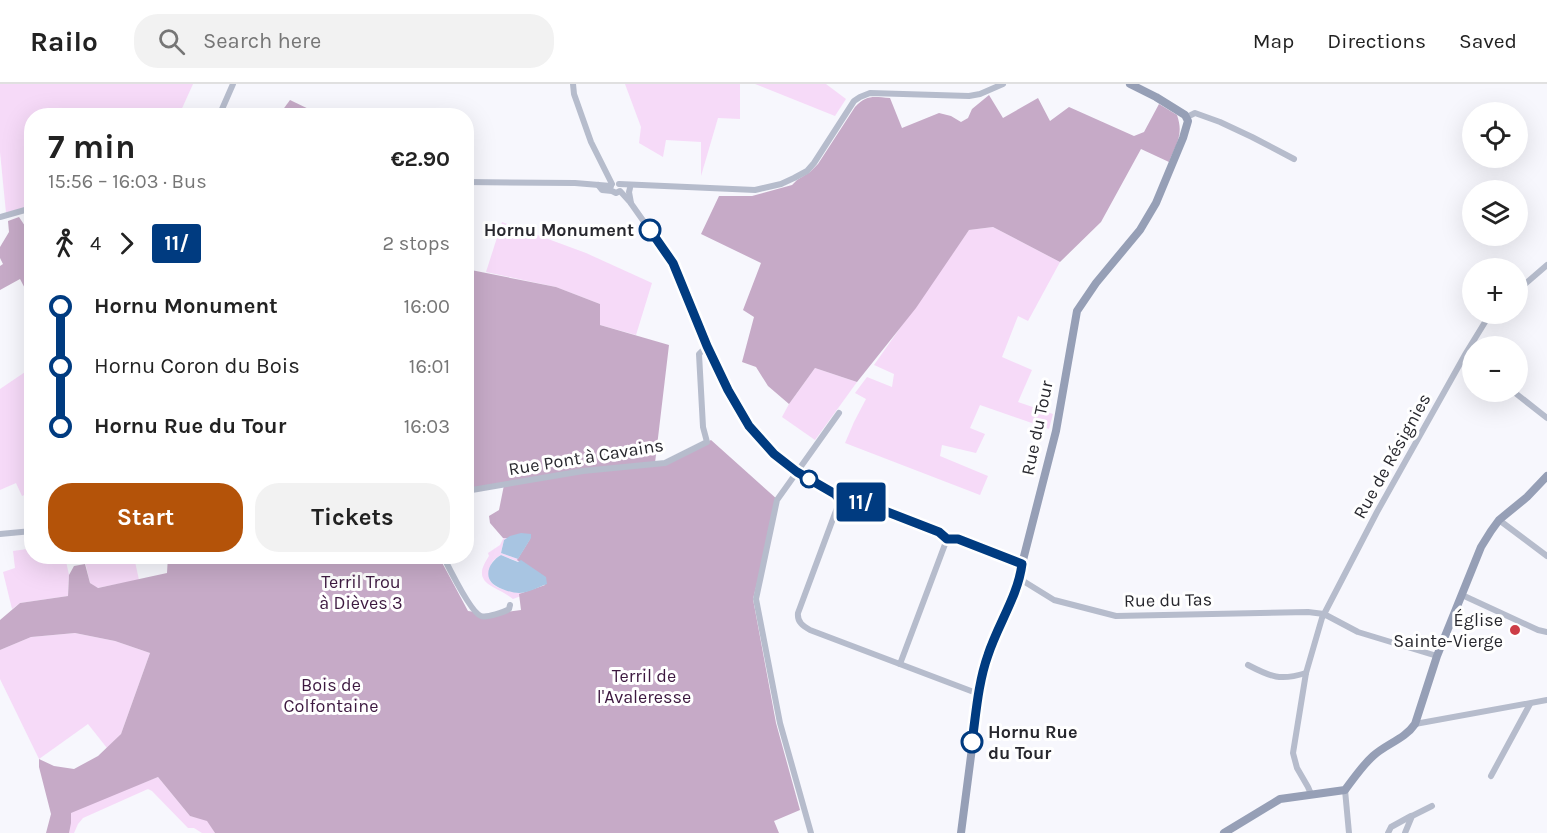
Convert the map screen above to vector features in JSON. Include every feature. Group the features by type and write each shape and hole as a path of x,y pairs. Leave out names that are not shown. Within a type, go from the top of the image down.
{"street":[{"path":"222,108 233,84"},
{"path":"573,84 574,94 591,142 607,174 631,203 673,263 707,346 728,390 749,426 774,454 797,472 835,494 840,500"},
{"path":"599,185 602,190 627,183 632,187 755,190 780,184 800,175 814,163 854,101 860,97 870,93 969,96 1003,84"},
{"path":"1130,84 1187,117 1195,113 1220,122 1294,159"},
{"name":"Rue du Tour","path":"961,833 979,694 987,656 1020,579 1056,431 1077,311 1096,283 1140,230 1156,203 1183,138 1187,117"},
{"path":"599,185 607,174"},
{"path":"474,182 599,185"},
{"path":"631,203 629,192 632,187"},
{"path":"0,217 24,210"},
{"path":"1528,281 1547,265"},
{"name":"Rue Pont à Cavains","path":"474,490 583,471 665,463 707,441 703,427 699,354 707,346"},
{"name":"Rue de Résignies","path":"1306,673 1323,616 1377,512 1462,360"},
{"path":"1527,402 1547,418"},
{"path":"811,833 780,723 756,599 777,501 839,413"},
{"path":"1349,833 1345,790 1374,755 1404,735 1415,724 1437,656 1482,547 1499,520 1547,476"},
{"path":"840,500 854,499 939,532 947,539 958,539 1022,564"},
{"path":"840,500 798,613 797,617 804,627 979,694"},
{"path":"1499,520 1547,556"},
{"path":"0,534 24,532"},
{"path":"900,664 947,539"},
{"path":"447,564 471,606 480,615 506,611 510,605"},
{"name":"Rue du Tas","path":"1020,579 1054,600 1116,616 1308,612 1323,616"},
{"path":"1462,595 1538,630 1546,630"},
{"path":"1323,616 1358,632 1437,656"},
{"path":"1248,665 1275,676 1292,677 1306,673 1293,753 1297,768 1311,794"},
{"path":"1415,724 1547,700"},
{"path":"1491,776 1530,704"},
{"path":"1224,833 1280,799 1345,790"},
{"path":"1388,833 1391,826 1432,806"},
{"path":"1405,833 1412,816"}],"shaded area":[{"path":"0,84 193,84 182,108 24,108 24,208 6,213 0,152"},
{"path":"625,84 740,84 740,119 718,118 701,176 701,142 666,140 663,157 639,143 641,127"},
{"path":"755,84 826,84 846,99 835,116"},
{"path":"502,222 586,253 652,283 636,335 600,325 600,304 556,287 486,272"},
{"path":"993,227 1060,262 1028,321 1018,316 1002,357 1032,370 1018,402 1053,414 1049,429 980,405 970,428 985,434 976,453 942,445 940,456 988,476 980,495 845,443 866,399 855,393 867,377 892,387 894,374 874,365 969,230"},
{"path":"815,368 857,382 815,440 782,417"},
{"path":"24,373 24,495 22,496 16,483 0,490 0,389"},
{"path":"510,536 504,540 501,553 521,560 519,562 501,555 492,563 490,580 499,588 521,593 521,596 513,599 487,583 482,573 489,556 488,553 500,545 504,537"},
{"path":"24,549 24,564 67,564 69,575 68,596 20,603 12,609 3,572 15,568 13,551"},
{"path":"86,564 136,564 139,580 97,588 90,583"},
{"path":"75,633 115,641 150,653 121,734 107,748 88,724 39,759 0,679 0,650 31,637"},
{"path":"158,777 190,816 207,820 215,833 202,833 194,828 188,828 148,789 83,818 74,833 67,833 68,812"}],"green space":[{"path":"989,95 1003,118 1038,98 1050,121 1069,107 1134,136 1144,132 1159,104 1177,115 1180,128 1178,139 1169,162 1141,149 1101,222 1060,262 993,227 969,230 916,308 857,382 815,368 789,404 768,386 756,367 742,362 754,317 743,310 761,263 701,234 719,196 752,196 792,185 818,164 855,107 867,98 890,98 902,128 939,113 961,122 968,118 972,109"},
{"path":"290,100 307,108 284,108"},
{"path":"19,217 24,224 24,287 20,279 0,290 0,266 3,264 0,258 0,247 9,232 8,221"},
{"path":"474,271 556,287 600,304 600,325 669,345 655,463 474,489"},
{"name":"Bois de Colfontaine","path":"711,440 778,500 753,599 776,723 800,810 774,821 779,833 215,833 207,821 190,816 158,777 71,813 69,833 46,833 51,814 39,759 54,766 74,769 98,756 121,734 150,653 115,641 75,633 31,637 0,650 0,620 20,603 68,596 69,575 74,566 85,564 90,583 98,588 167,573 168,564 443,564 468,611 475,612 478,616 521,610 519,594 545,585 544,578 517,560 530,539 503,538 490,523 489,516 499,510 504,485 555,476 667,463"}],"water":[{"path":"521,533 531,534 531,538 518,559 501,553 504,540"},
{"path":"501,555 518,562 521,560 546,577 547,584 519,593 494,585 488,575 492,563"}],"bus line":[{"name":"11/","path":"650,230 673,263 728,390 749,426 774,454 797,472 835,494 840,500 854,499 939,532 947,539 958,539 1022,564 1020,579 987,656 972,742"}],"place":[{"name":"Hornu Monument","path":"650,230"},
{"name":"Église Sainte-Vierge","path":"1515,630"},
{"name":"Hornu Rue du Tour","path":"972,742"}],"park label":[{"name":"Terril Trou à Dièves 3","path":"361,592"},
{"name":"Terril de l'Avaleresse","path":"644,686"}]}
